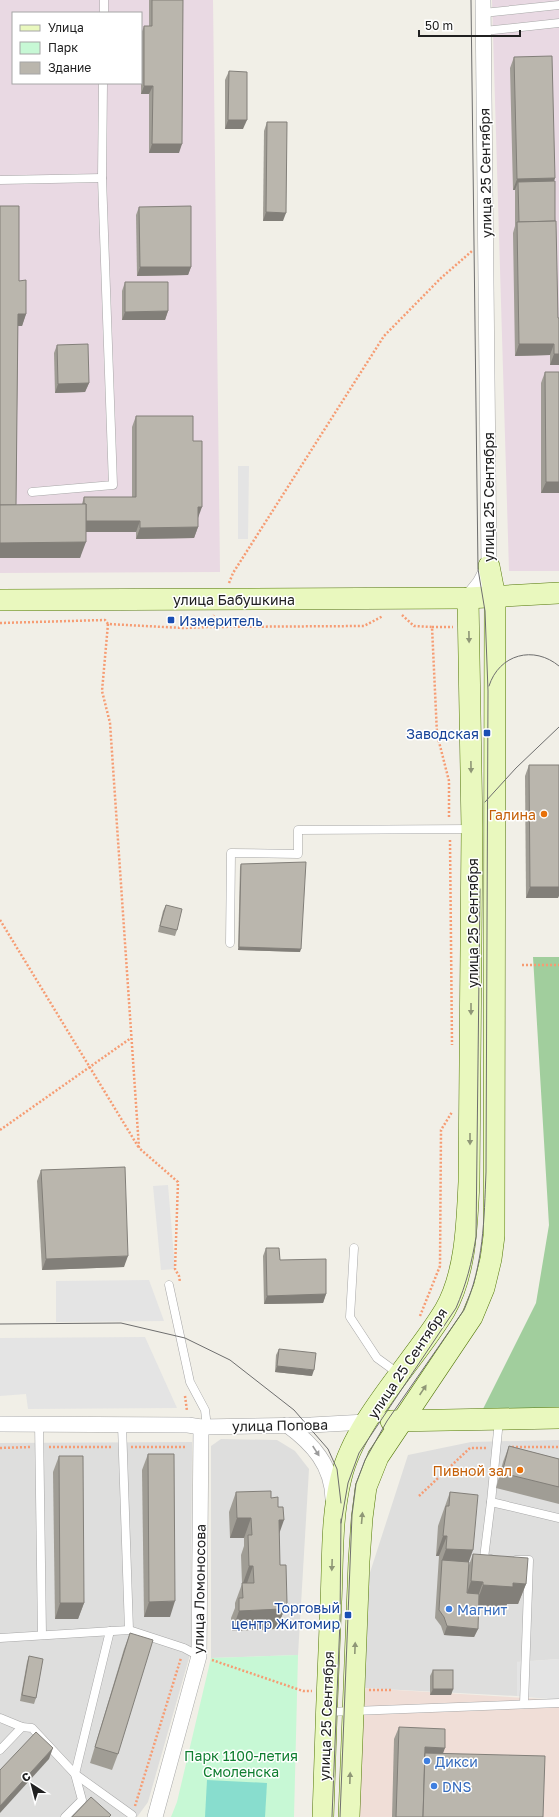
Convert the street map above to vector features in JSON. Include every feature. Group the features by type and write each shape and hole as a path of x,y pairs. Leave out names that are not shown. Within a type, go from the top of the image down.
{"main road":[{"path":"349,1817 359,1561 364,1500 372,1470 378,1457 472,1317 484,1288 491,1259 494,1236 495,597 489,566"},
{"name":"улица Бабушкина","path":"0,600 468,598 559,593"},
{"name":"улица 25 Сентября","path":"323,1817 334,1526 341,1478 351,1451 366,1422 445,1309 454,1286 466,1238 469,1182 472,829 468,598"},
{"name":"улица Попова","path":"366,1422 559,1418"}],"street":[{"name":"улица 25 Сентября","path":"468,598 480,583 489,566 483,7"},
{"name":"улица Попова","path":"0,1424 40,1423 199,1426 366,1422"},
{"path":"287,1425 312,1445 327,1470 333,1495 334,1526"},
{"name":"улица Ломоносова","path":"154,1817 199,1656 199,1426"}],"lane":[{"path":"104,0 104,12"},
{"path":"483,7 559,5"},
{"path":"484,31 559,23"},
{"path":"32,492 113,485 102,178 103,84"},
{"path":"0,180 102,178"},
{"path":"230,943 231,853 298,854 298,830 472,829"},
{"path":"354,1248 350,1317 377,1358 399,1375"},
{"path":"169,1285 190,1382 205,1410 199,1426"},
{"path":"499,1419 484,1558 530,1560 524,1704"},
{"path":"40,1423 42,1635"},
{"path":"122,1425 129,1630"},
{"path":"491,1502 559,1518"},
{"path":"0,1638 129,1630 184,1648 199,1656"},
{"path":"65,1817 82,1800 75,1774 110,1631"},
{"path":"326,1712 559,1703"},
{"path":"0,1718 22,1727 32,1728 75,1774 132,1815"},
{"path":"0,1750 22,1727"}],"path":[{"path":"208,626 224,599 233,573 384,336 441,278 486,239"},
{"path":"395,615 401,615 414,626 453,627"},
{"path":"0,623 105,620 108,624 183,628 208,626 364,626 383,616 389,616"},
{"path":"108,624 102,691 110,723 139,1148"},
{"path":"432,627 437,734 449,781 452,1049"},
{"path":"0,920 139,1148 178,1182 175,1269 179,1276 180,1289"},
{"path":"522,965 559,965"},
{"path":"0,1130 132,1037"},
{"path":"417,1322 440,1266 442,1130 452,1111"},
{"path":"185,1391 199,1426 187,1447 187,1455"},
{"path":"0,1448 187,1447"},
{"path":"132,1815 184,1648"},
{"path":"199,1656 303,1691 327,1691"},
{"path":"353,1690 391,1690"}],"shaded area":[{"path":"0,0 213,0 220,572 0,573"},
{"path":"492,0 559,0 559,571 509,571"},
{"path":"238,466 249,466 248,539 238,539"},
{"path":"168,1185 175,1269 161,1270 153,1186"},
{"path":"149,1280 164,1321 56,1322 56,1281"},
{"path":"145,1337 177,1408 28,1409 26,1394 0,1396 0,1338"},
{"path":"221,1439 277,1440 295,1451 309,1469 298,1655 211,1658 211,1446"},
{"path":"559,1440 559,1659 517,1662 517,1696 363,1688 364,1591 408,1455 471,1442"},
{"path":"192,1442 191,1651 148,1802 137,1817 0,1817 0,1443"},
{"path":"559,1659 559,1700 517,1696 517,1662"},
{"path":"363,1688 559,1700 559,1817 357,1817"},
{"path":"207,1780 267,1783 265,1817 205,1817"}],"green space":[{"path":"533,957 559,957 559,1409 482,1411 536,1303 549,1225"},
{"name":"Парк 1100-летия Смоленска","path":"298,1655 294,1817 171,1817 177,1802 211,1658"}],"building":[{"path":"152,0 183,0 182,144 152,144 153,86 144,86 144,26 152,26"},
{"path":"552,56 555,178 517,179 514,57"},
{"path":"229,71 247,72 247,120 228,120"},
{"path":"267,122 287,122 286,213 266,212"},
{"path":"555,181 555,221 519,222 518,182"},
{"path":"0,206 19,206 19,281 26,280 26,314 18,314 16,505 0,505"},
{"path":"191,206 191,267 140,267 139,207"},
{"path":"556,221 559,354 554,354 554,344 519,344 517,222"},
{"path":"125,282 168,282 168,311 125,312"},
{"path":"88,344 89,383 58,384 57,345"},
{"path":"545,372 559,372 559,482 546,482"},
{"path":"136,416 193,416 193,441 202,441 202,507 198,507 198,527 140,528 140,521 86,521 86,504 84,504 84,497 136,497"},
{"path":"86,504 86,542 0,543 0,505"},
{"path":"529,765 559,765 559,887 530,887"},
{"path":"306,862 301,949 239,947 241,864"},
{"path":"166,905 182,909 177,930 160,926"},
{"path":"125,1167 128,1256 46,1259 41,1170"},
{"path":"266,1248 279,1248 280,1260 326,1259 326,1294 267,1296"},
{"path":"279,1349 316,1353 314,1370 277,1366"},
{"path":"509,1446 559,1459 559,1487 502,1473"},
{"path":"148,1454 174,1454 175,1601 149,1602"},
{"path":"59,1456 83,1456 84,1603 60,1603"},
{"path":"271,1491 271,1498 278,1497 278,1507 283,1507 284,1520 279,1520 280,1565 286,1565 287,1603 281,1609 239,1611 239,1598 243,1598 242,1583 254,1583 253,1566 249,1566 248,1535 252,1535 251,1518 237,1518 236,1492"},
{"path":"450,1492 478,1495 473,1550 446,1549 447,1536 443,1536 446,1506 449,1506"},
{"path":"473,1554 528,1558 526,1584 513,1583 513,1587 483,1585 483,1582 471,1581"},
{"path":"442,1560 469,1562 467,1593 479,1594 478,1629 447,1626 444,1617 439,1610"},
{"path":"130,1633 153,1640 118,1754 95,1747"},
{"path":"29,1656 43,1659 36,1698 22,1695"},
{"path":"433,1670 453,1670 453,1689 433,1689"},
{"path":"399,1727 445,1729 445,1748 425,1747 423,1817 396,1817"},
{"path":"36,1732 53,1748 0,1806 0,1770"},
{"path":"425,1753 545,1756 543,1817 423,1817"},
{"path":"91,1797 111,1815 109,1817 72,1817"}],"tram line":[{"path":"340,1817 352,1515 356,1484 365,1460 387,1421 464,1310 476,1276 482,1242 486,1172 488,691 485,611 478,569 471,0"},
{"path":"489,686 494,675 501,666 518,656 539,656 559,666"},
{"path":"485,802 516,768 559,727"},
{"path":"341,1523 348,1483 359,1453 456,1308 466,1282 473,1255 476,1237 480,889"},
{"path":"0,1324 121,1323 185,1338 230,1360 294,1410 328,1449 337,1469 341,1503"},
{"path":"332,1817 340,1621 341,1519"}],"place":[{"name":"Измеритель","path":"171,620"},
{"name":"Заводская","path":"487,733"},
{"name":"Галина","path":"544,814"},
{"name":"Пивной зал","path":"520,1470"},
{"name":"Магнит","path":"449,1609"},
{"name":"Торговый центр Житомир","path":"348,1615"},
{"name":"Дикси","path":"427,1761"},
{"name":"DNS","path":"434,1786"}]}
